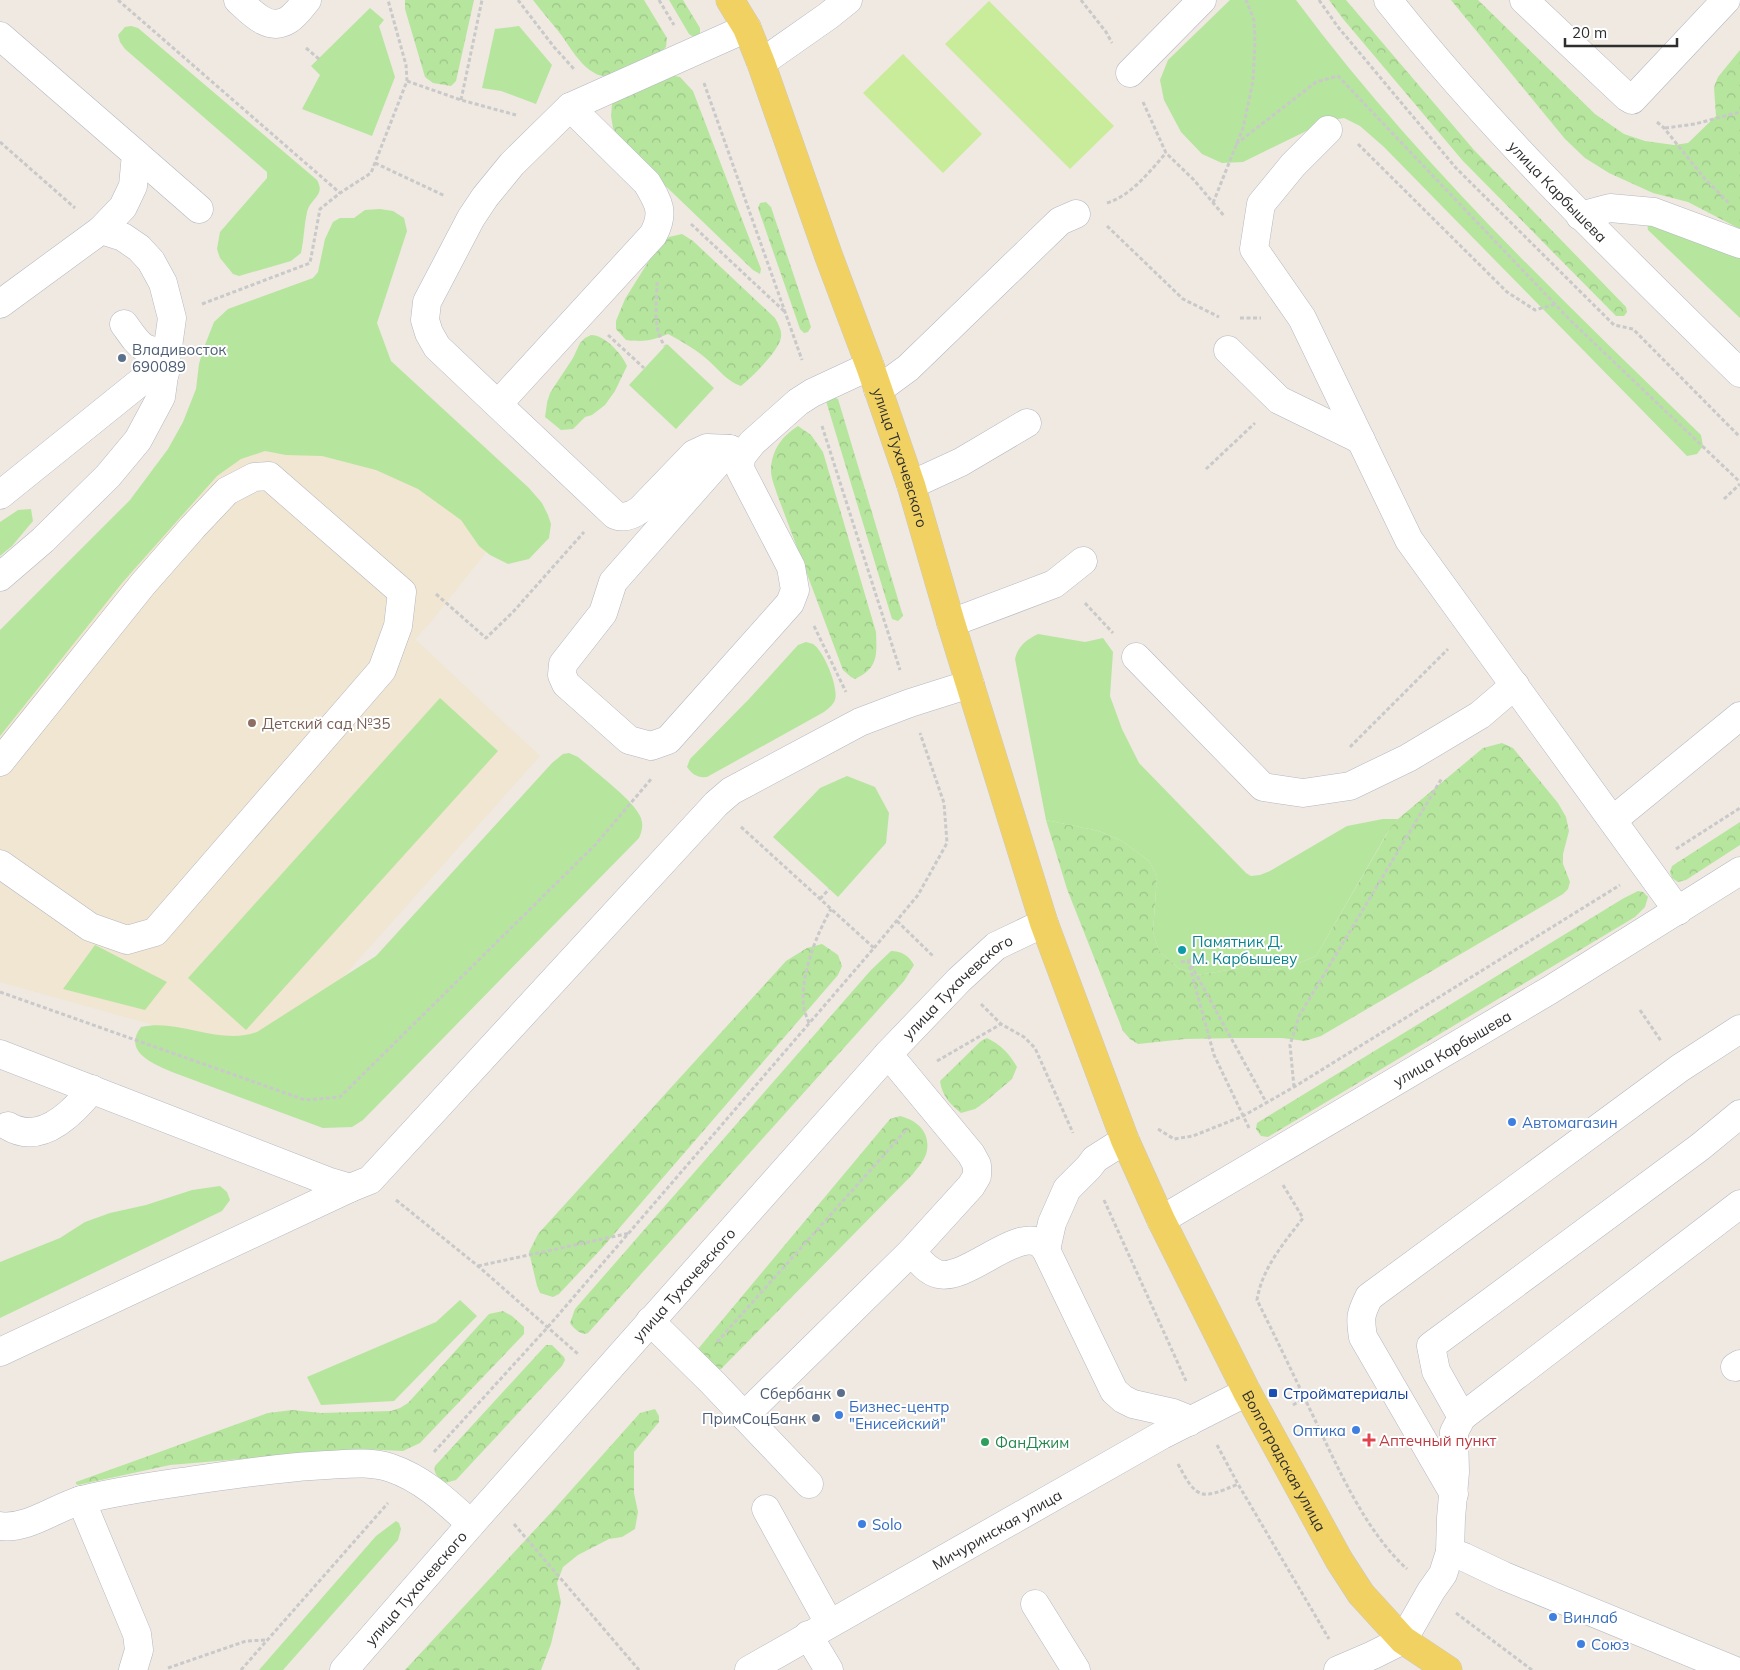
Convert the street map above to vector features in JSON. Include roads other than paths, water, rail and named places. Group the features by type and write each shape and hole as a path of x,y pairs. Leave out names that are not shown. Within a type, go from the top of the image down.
{"main road":[{"name":"улица Тухачевского","path":"730,0 747,28 761,63 911,485 951,623 1044,924 1125,1140 1161,1220"},
{"name":"Волгоградская улица","path":"1161,1220 1247,1392 1338,1560 1361,1594 1403,1640 1448,1670"}],"street":[{"path":"238,0 258,18 270,23 280,24 290,19 307,0"},
{"path":"761,63 848,0"},
{"path":"1130,73 1202,0"},
{"name":"улица Карбышева","path":"1388,0 1416,36 1491,123 1580,216 1740,374"},
{"path":"1524,0 1627,98 1632,100 1726,0"},
{"path":"736,453 707,448 694,454 642,509 631,515 621,517 615,515 437,347 429,333 425,320 427,302 475,212 512,164 561,116 598,95 747,28"},
{"path":"0,36 199,209"},
{"path":"498,404 653,235 658,224 660,210 656,198 647,183 561,116"},
{"path":"1328,130 1261,204 1254,249 1302,318 1410,540 1678,911"},
{"path":"0,304 101,230 123,207 133,186 136,154"},
{"path":"1580,216 1610,208 1654,212 1740,244"},
{"path":"736,453 740,469 792,567 795,590 785,610 668,740 651,746 629,740 566,684 562,675 563,664 604,613 613,582 736,453 752,443 798,402 812,393 908,368 1060,221 1083,212"},
{"path":"0,576 43,540 108,476 138,440 161,398 172,318 163,283 151,261 139,248 123,237 101,230"},
{"path":"124,324 148,351 159,352 167,361"},
{"path":"1228,350 1279,400 1361,440"},
{"path":"0,495 167,361"},
{"path":"911,485 961,462 1027,422"},
{"path":"0,762 143,584 193,527 227,491 254,477 269,476 402,592 398,626 382,670 155,932 127,940 90,927 0,864"},
{"path":"951,623 1054,584 1083,561"},
{"path":"1136,657 1263,787 1303,793 1350,786 1408,758 1480,715 1515,685"},
{"path":"0,1352 360,1184 716,804 731,791 860,722 910,703 970,684"},
{"path":"1613,820 1740,716"},
{"name":"улица Карбышева","path":"1161,1220 1550,990 1740,871"},
{"name":"улица Тухачевского","path":"344,1670 492,1499 888,1054 959,980 996,946 1044,924"},
{"path":"1454,1494 1363,1337 1360,1320 1369,1297 1680,1068 1740,1029"},
{"path":"0,1054 92,1088 330,1182 360,1184"},
{"path":"744,1416 911,1252 971,1186 977,1176 978,1165 971,1154 888,1054"},
{"path":"8,1126 18,1132 29,1133 43,1130 56,1124 78,1106 92,1088"},
{"path":"1462,1417 1436,1371 1431,1346 1700,1147 1740,1114"},
{"path":"1046,1250 1052,1223 1067,1189 1089,1168 1095,1159 1125,1140"},
{"path":"1342,1668 1373,1656 1403,1640 1443,1574 1450,1552 1455,1472 1454,1432 1462,1417 1740,1204"},
{"path":"911,1252 930,1271 939,1275 953,1274 971,1267 1025,1239 1038,1242 1046,1250 1114,1391 1123,1399 1133,1404 1173,1413 1188,1419 1195,1418"},
{"path":"650,1321 809,1484"},
{"name":"Мичуринская улица","path":"749,1670 1162,1435 1247,1392"},
{"path":"0,1526 9,1528 26,1523 81,1500 164,1484 301,1466 365,1463 389,1467 412,1476 431,1488 471,1524"},
{"path":"81,1500 137,1634 139,1650 134,1670"},
{"path":"766,1509 819,1629 829,1670"},
{"path":"1450,1552 1733,1670"},
{"path":"1035,1604 1076,1670"}],"place":[{"name":"Владивосток 690089","path":"122,358"},
{"name":"Детский сад №35","path":"252,723"},
{"name":"Памятник Д. М. Карбышеву","path":"1182,950"},
{"name":"Автомагазин","path":"1512,1122"},
{"name":"Сбербанк","path":"841,1393"},
{"name":"Стройматериалы","path":"1273,1393"},
{"name":"Бизнес-центр \"Енисейский\"","path":"839,1415"},
{"name":"ПримСоцБанк","path":"816,1418"},
{"name":"Оптика","path":"1356,1430"},
{"name":"Аптечный пункт","path":"1369,1440"},
{"name":"ФанДжим","path":"985,1442"},
{"name":"Solo","path":"862,1524"},
{"name":"Винлаб","path":"1553,1617"},
{"name":"Союз","path":"1581,1644"}]}
